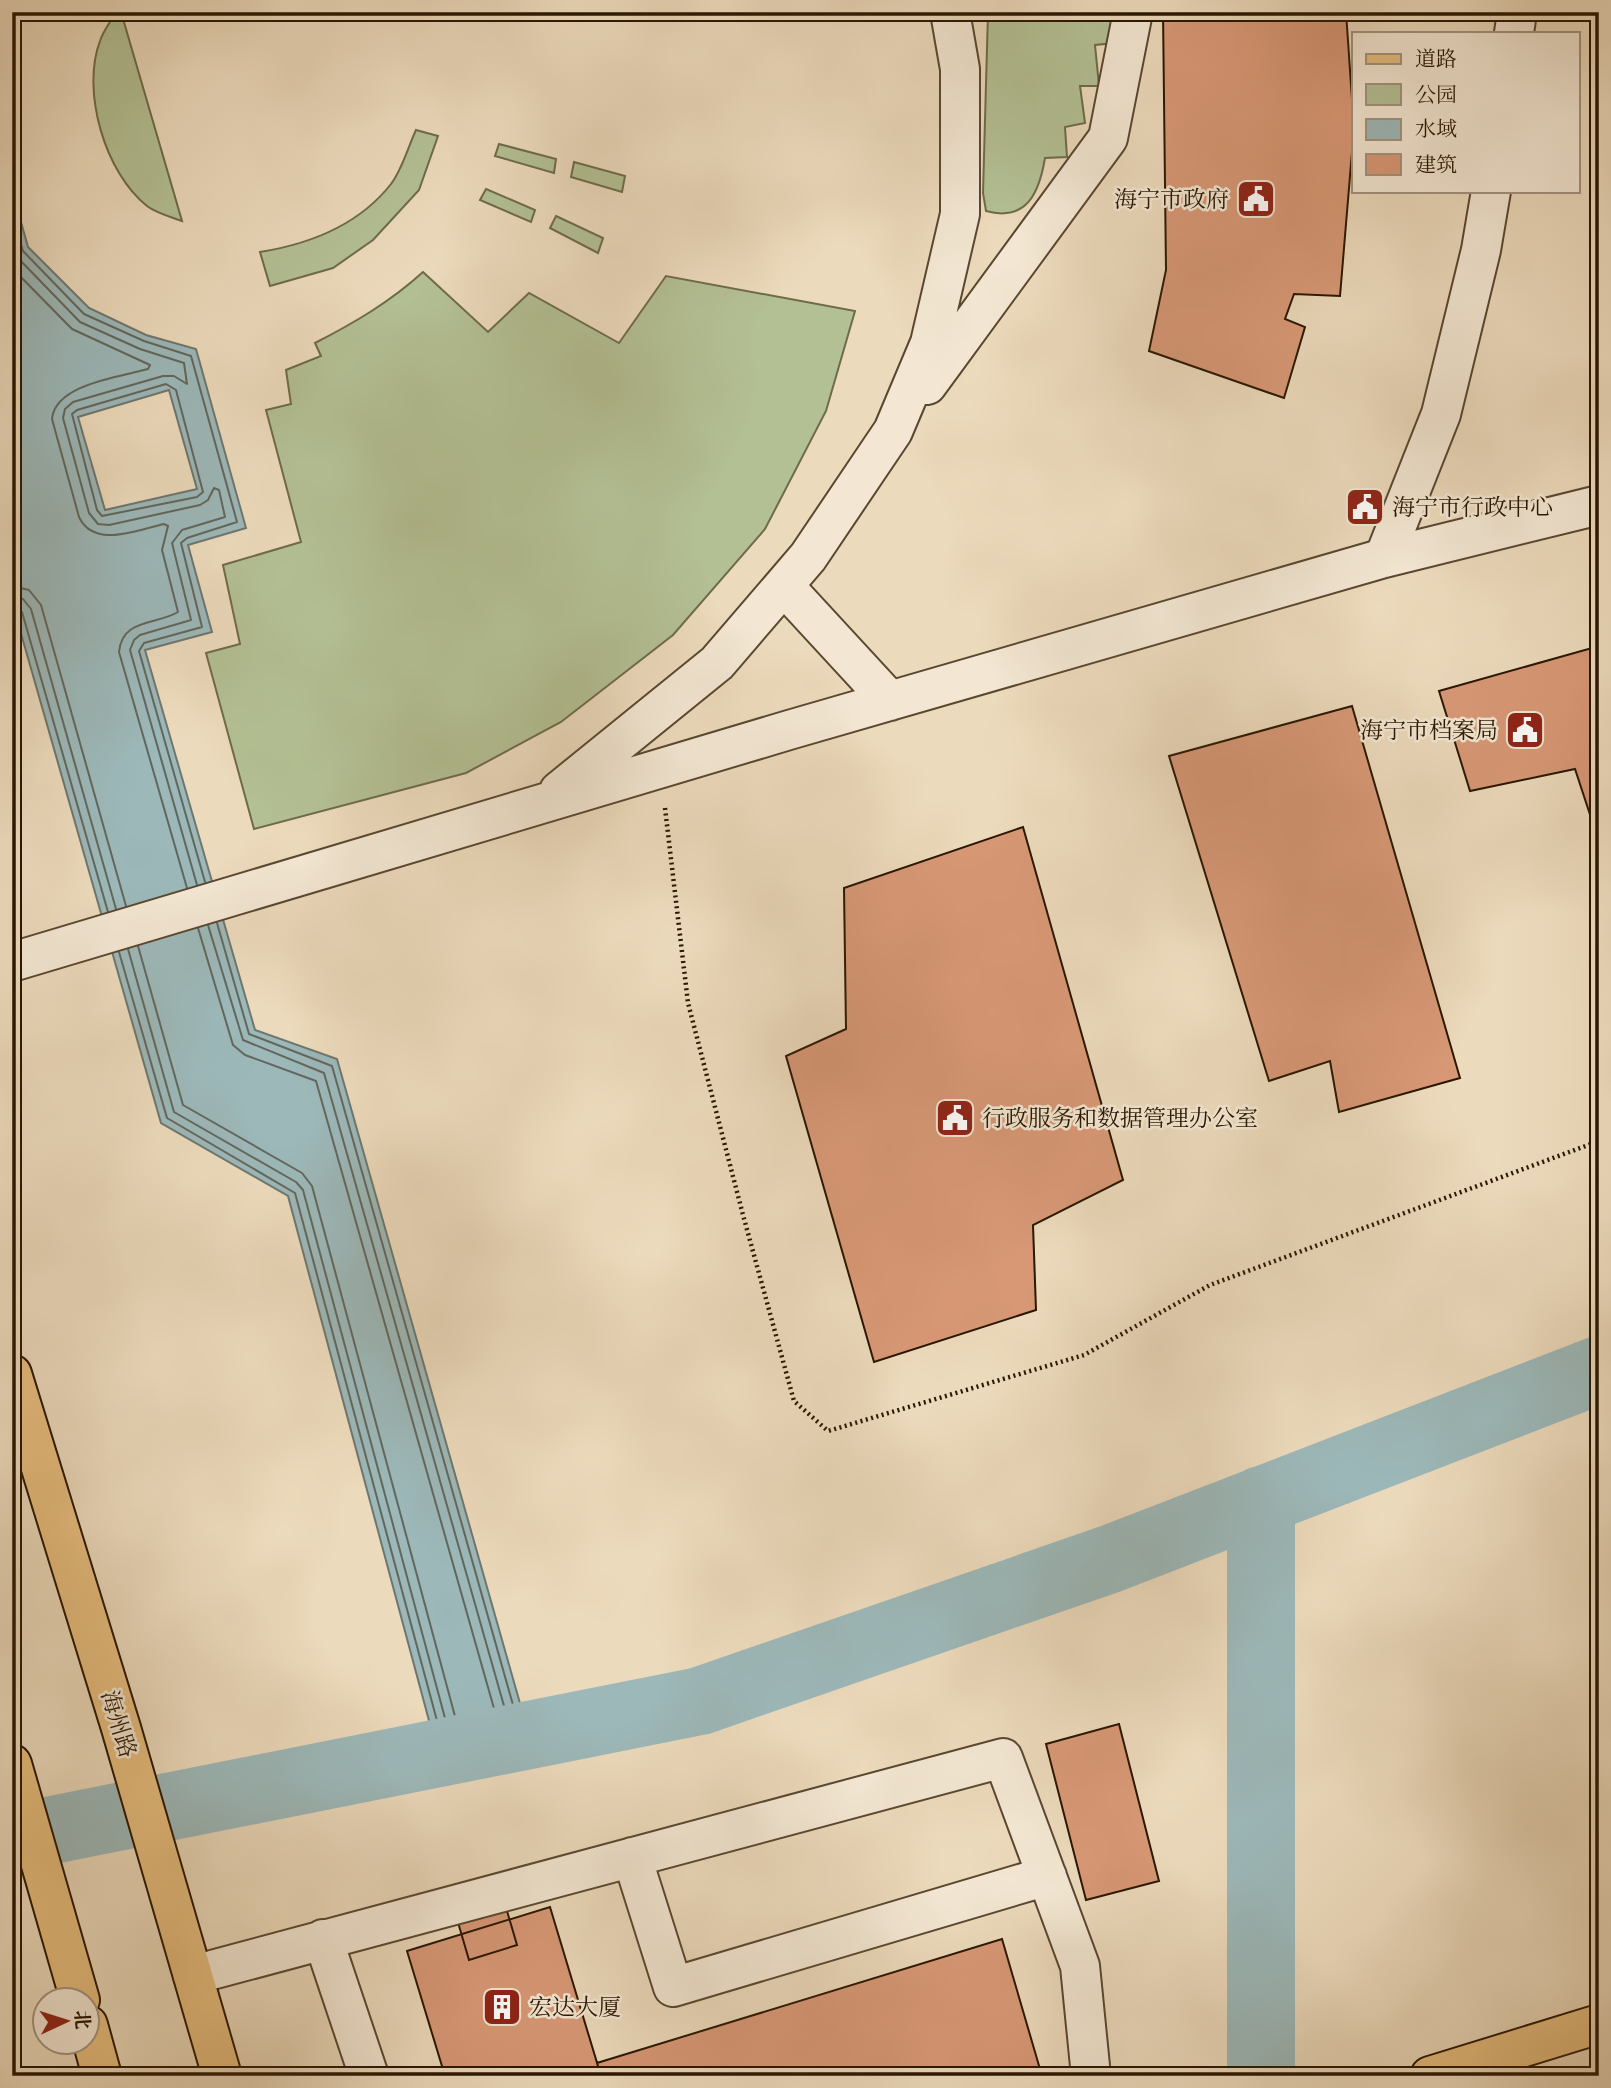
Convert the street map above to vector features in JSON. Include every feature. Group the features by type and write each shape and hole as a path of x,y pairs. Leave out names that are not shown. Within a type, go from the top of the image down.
{"main road":[{"name":"海州路","path":"12,1374 121,1728 222,2076"},
{"path":"12,1764 76,1986"},
{"path":"1430,2076 1599,2024"},
{"path":"97,2056 102,2076"}],"street":[{"path":"893,431 930,343 960,214 960,69 950,12"},
{"path":"544,803 717,663 808,558 893,431 1108,138 1133,12"},
{"path":"1514,32 1517,12"},
{"path":"1384,558 1441,414 1481,250 1491,192"},
{"path":"20,960 890,701 1384,558 1599,505"},
{"path":"783,586 890,701"},
{"path":"193,1975 1003,1758 1080,1966 1091,2076"},
{"path":"632,1857 673,1987 1047,1876"},
{"path":"323,1939 369,2076"}],"path":[{"path":"660,769 692,1017 794,1402 828,1431 1084,1355 1210,1285 1599,1141"}],"green space":[{"path":"116,12 121,12 182,221 147,206 132,191 119,173 101,130 93,83 95,61 101,37"},
{"path":"988,12 1113,12 1115,43 1095,45 1099,86 1080,86 1085,123 1065,127 1067,157 1045,158 1039,183 1028,202 1021,209 1000,213 986,211 983,193"},
{"path":"416,130 438,136 419,190 373,240 333,268 270,286 260,252 315,238 364,211 395,178"},
{"path":"499,144 556,159 554,173 495,156"},
{"path":"574,162 625,176 622,192 571,177"},
{"path":"486,189 535,210 531,222 480,200"},
{"path":"556,216 603,238 598,253 550,228"},
{"path":"423,272 488,332 529,293 619,343 666,276 855,311 826,411 765,529 673,635 561,722 466,773 254,829 206,653 240,644 223,565 301,542 266,410 291,404 286,370 321,356 315,343 371,311"}],"water":[{"path":"12,190 28,247 89,308 146,335 196,349 246,528 188,545 212,632 145,650 255,1030 337,1059 529,1735 438,1754 288,1196 161,1123 12,602","holes":["169,390 197,489 105,510 78,417"]}],"building":[{"name":"海宁市政府","path":"1163,12 1346,12 1352,99 1352,152 1340,296 1294,294 1285,319 1305,327 1284,398 1149,351 1166,270"},
{"name":"海宁市档案局","path":"1599,646 1599,842 1575,769 1470,791 1439,691"},
{"path":"1352,706 1460,1078 1339,1112 1330,1061 1269,1081 1169,756"},
{"name":"行政服务和数据管理办公室","path":"1023,827 1123,1180 1033,1225 1036,1310 874,1362 786,1056 846,1029 844,888"},
{"path":"1119,1724 1159,1881 1086,1900 1046,1744"},
{"path":"505,1904 517,1945 469,1960 457,1919"},
{"name":"宏达大厦","path":"550,1907 601,2076 445,2076 407,1951"},
{"path":"1002,1939 1042,2076 601,2076 597,2063"}],"waterway":[{"path":"12,1838 700,1701 1110,1559 1599,1370"},
{"path":"1261,1500 1261,2076"}],"place":[{"name":"海宁市政府","path":"1256,199"},
{"name":"海宁市行政中心","path":"1365,507"},
{"name":"海宁市档案局","path":"1525,730"},
{"name":"行政服务和数据管理办公室","path":"955,1118"},
{"name":"宏达大厦","path":"502,2007"}]}
